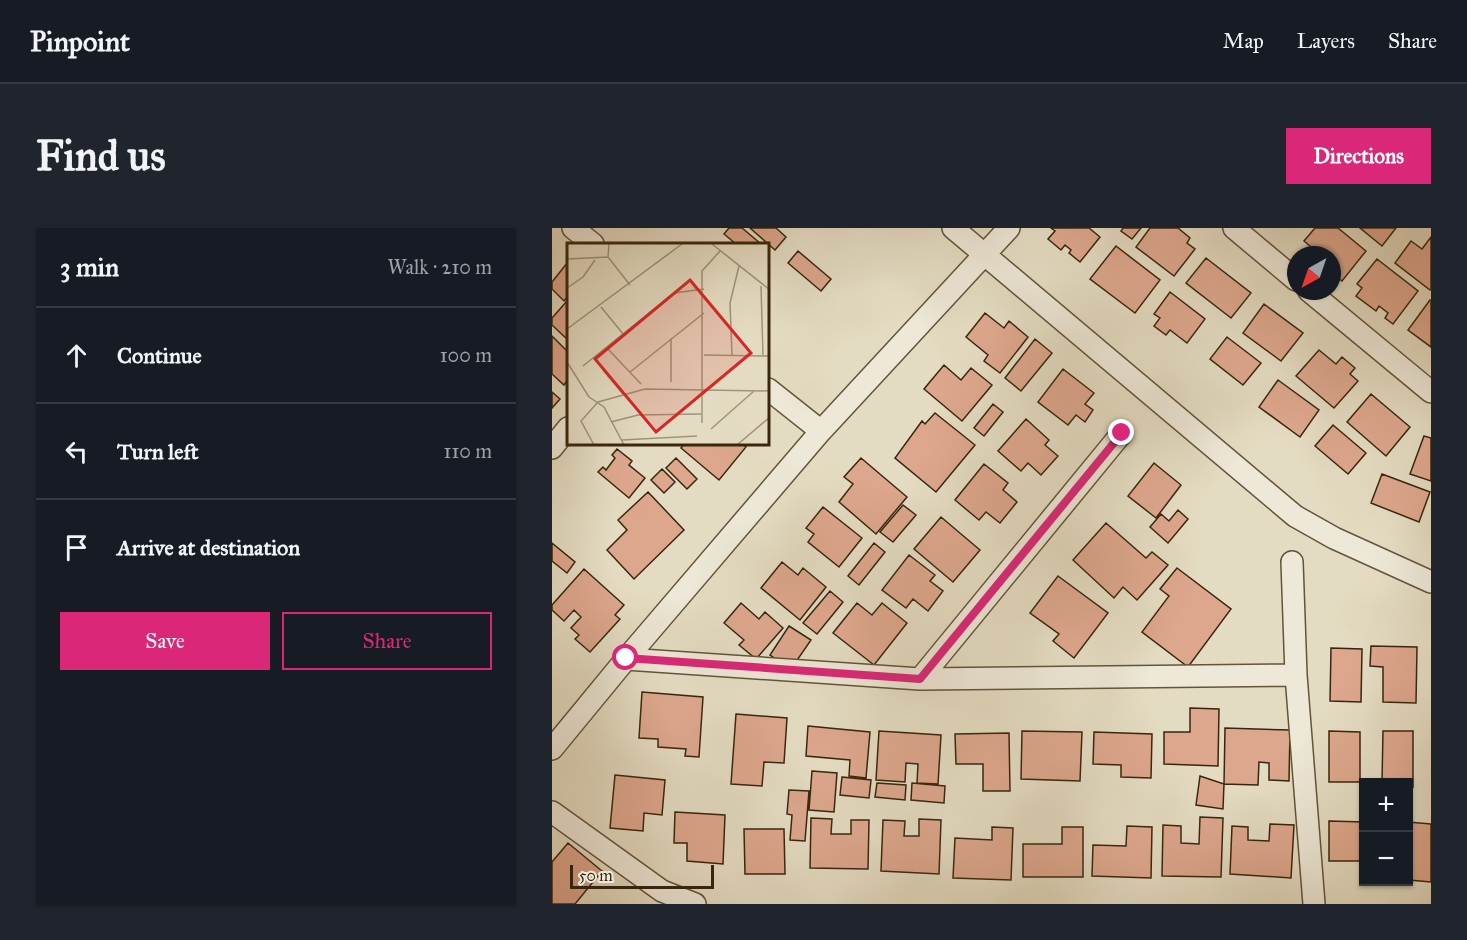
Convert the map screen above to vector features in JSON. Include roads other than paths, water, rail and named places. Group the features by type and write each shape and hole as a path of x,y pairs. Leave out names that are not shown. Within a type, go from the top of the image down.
{"street":[{"path":"573,228 592,243"},
{"path":"953,228 1295,516 1334,538 1431,582"},
{"path":"552,749 626,658 821,431 1009,228"},
{"path":"1234,228 1287,272"},
{"path":"1320,300 1431,392"},
{"path":"770,391 821,431"},
{"path":"552,448 567,429"},
{"path":"920,679 1122,433"},
{"path":"1292,562 1296,675 1314,904"},
{"path":"626,658 920,679 1296,675"},
{"path":"552,812 662,891 695,904"}]}
